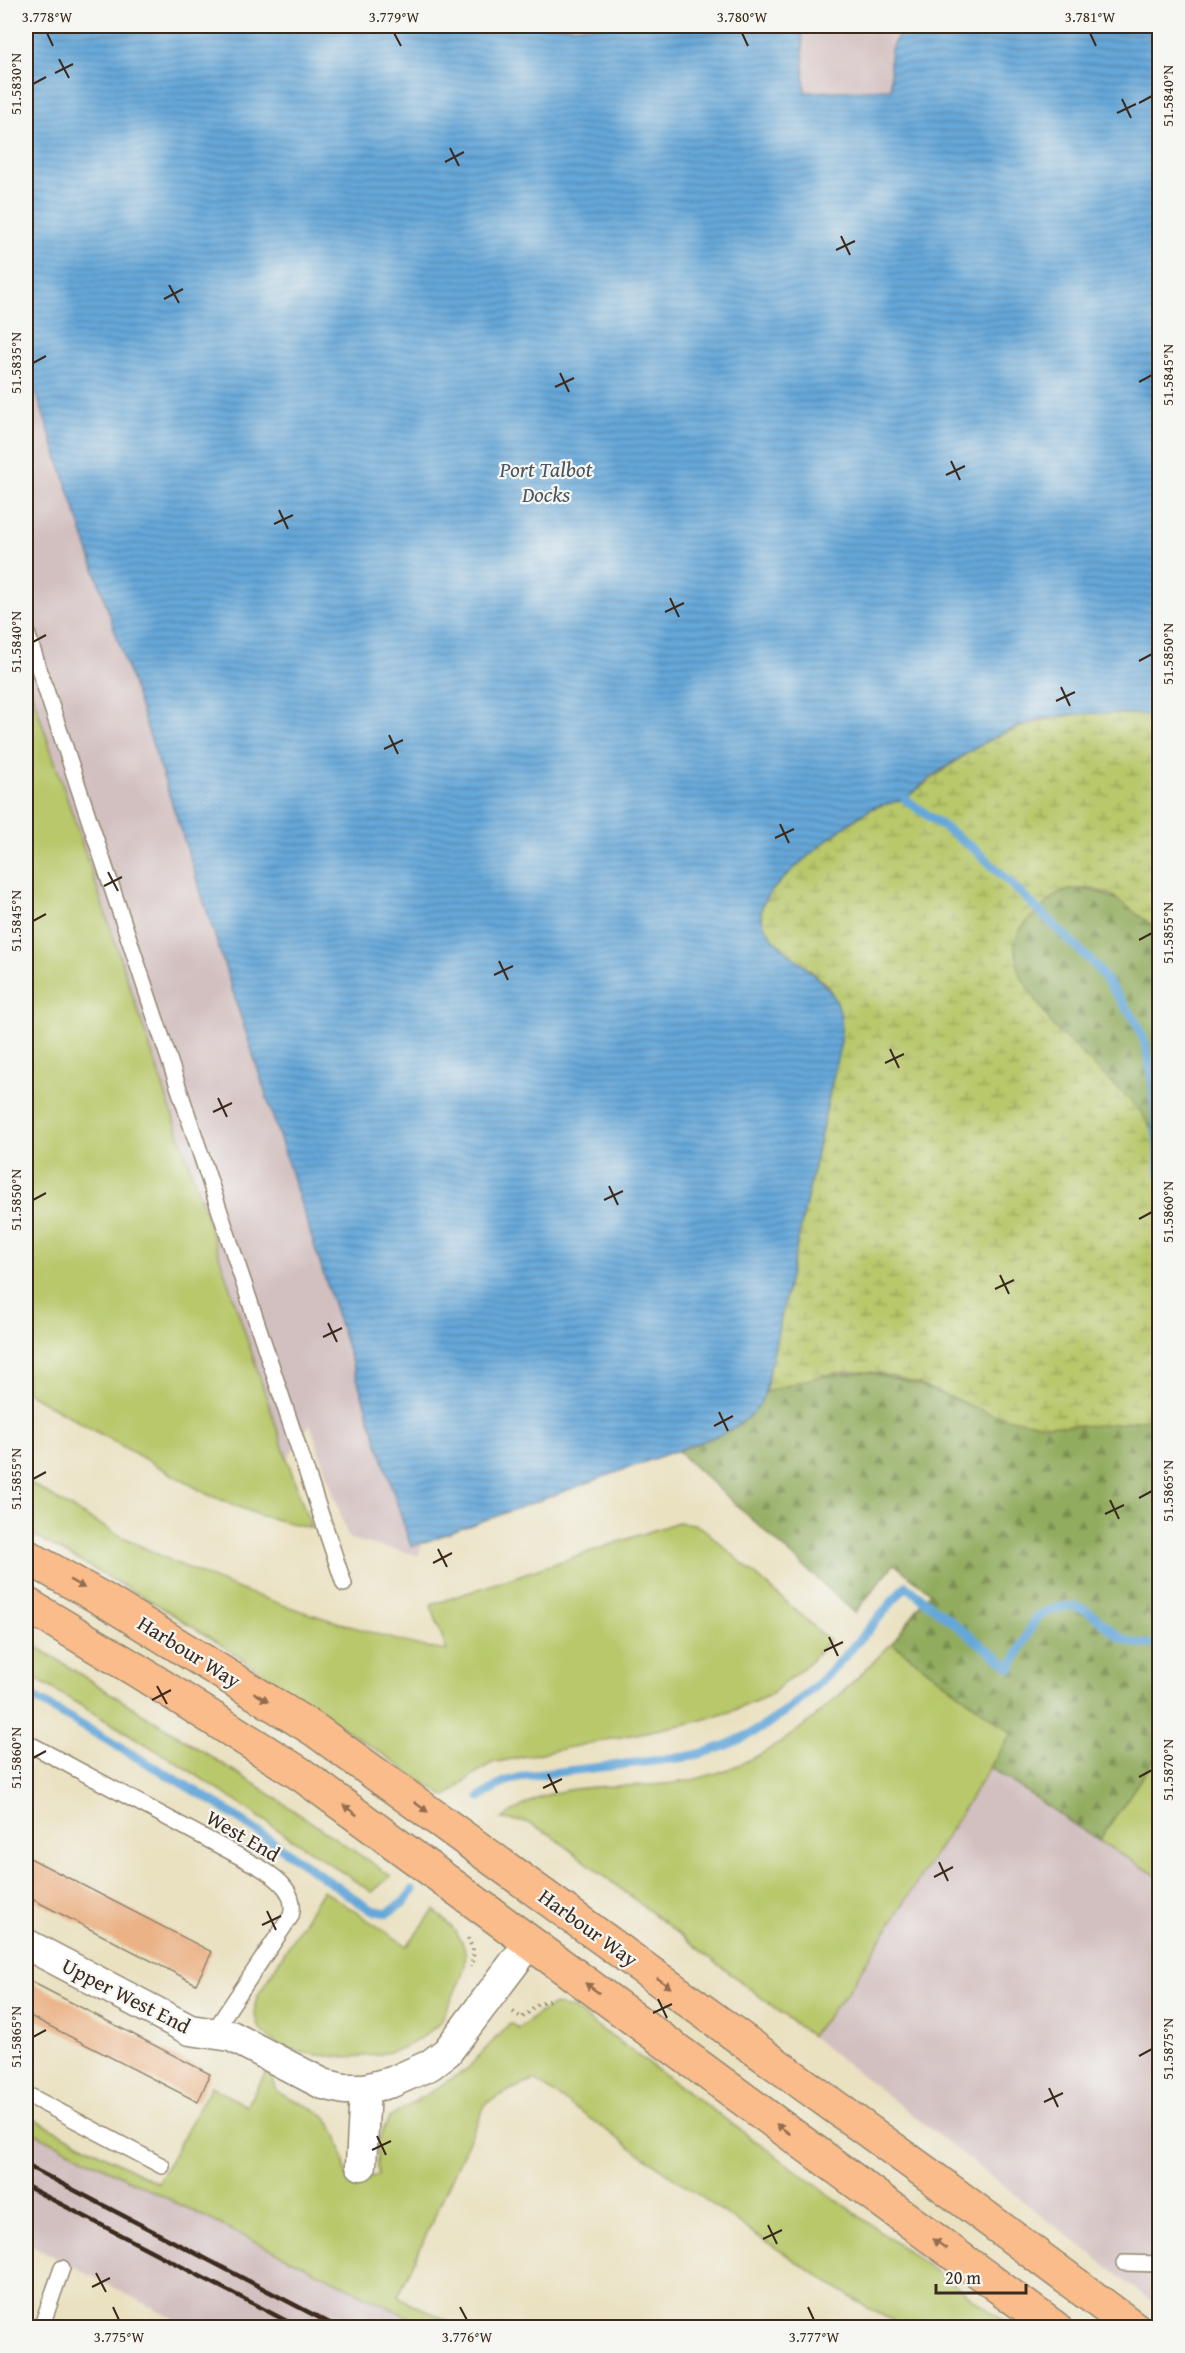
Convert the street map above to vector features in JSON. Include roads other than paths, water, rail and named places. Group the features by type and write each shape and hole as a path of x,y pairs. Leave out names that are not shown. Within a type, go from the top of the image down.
{"main road":[{"name":"Harbour Way","path":"26,1556 106,1601 315,1730 929,2175 1134,2328"},
{"name":"Harbour Way","path":"26,1604 138,1671 302,1775 1055,2328"}],"street":[{"path":"361,2165 364,2089 401,2078 430,2065 447,2052 530,1942"},
{"name":"Upper West End","path":"26,1944 190,2030 221,2036 323,2084 344,2089 364,2089"}],"lane":[{"path":"26,630 344,1584"},
{"name":"West End","path":"26,1742 261,1868 287,1890 293,1901 291,1916 221,2036"},
{"path":"26,2094 162,2166"},
{"path":"1124,2263 1160,2264"},
{"path":"41,2328 62,2268"}],"water":[{"name":"Port Talbot Docks","path":"26,26 716,26 758,31 759,26 802,26 805,92 891,89 890,52 892,45 896,38 913,26 1159,26 1159,715 1071,714 1042,719 1012,729 956,760 912,794 898,801 875,807 848,824 793,869 766,899 761,909 762,921 769,933 820,981 838,1005 841,1018 841,1041 765,1392 754,1412 743,1422 722,1434 411,1547 187,849 26,362"}],"waterway":[{"path":"905,799 977,851 1095,965 1136,1021 1145,1043 1152,1074 1160,1174"},
{"path":"480,1797 504,1782 525,1776 686,1757 722,1747 754,1732 783,1713 810,1691 906,1586 1011,1668 1036,1617 1058,1608 1075,1607 1088,1612 1123,1639 1139,1644 1160,1643"},
{"path":"26,1693 216,1803 371,1910 387,1913 404,1902 413,1890"}],"railway":[{"path":"26,2165 339,2328"},
{"path":"26,2186 300,2328"}]}
